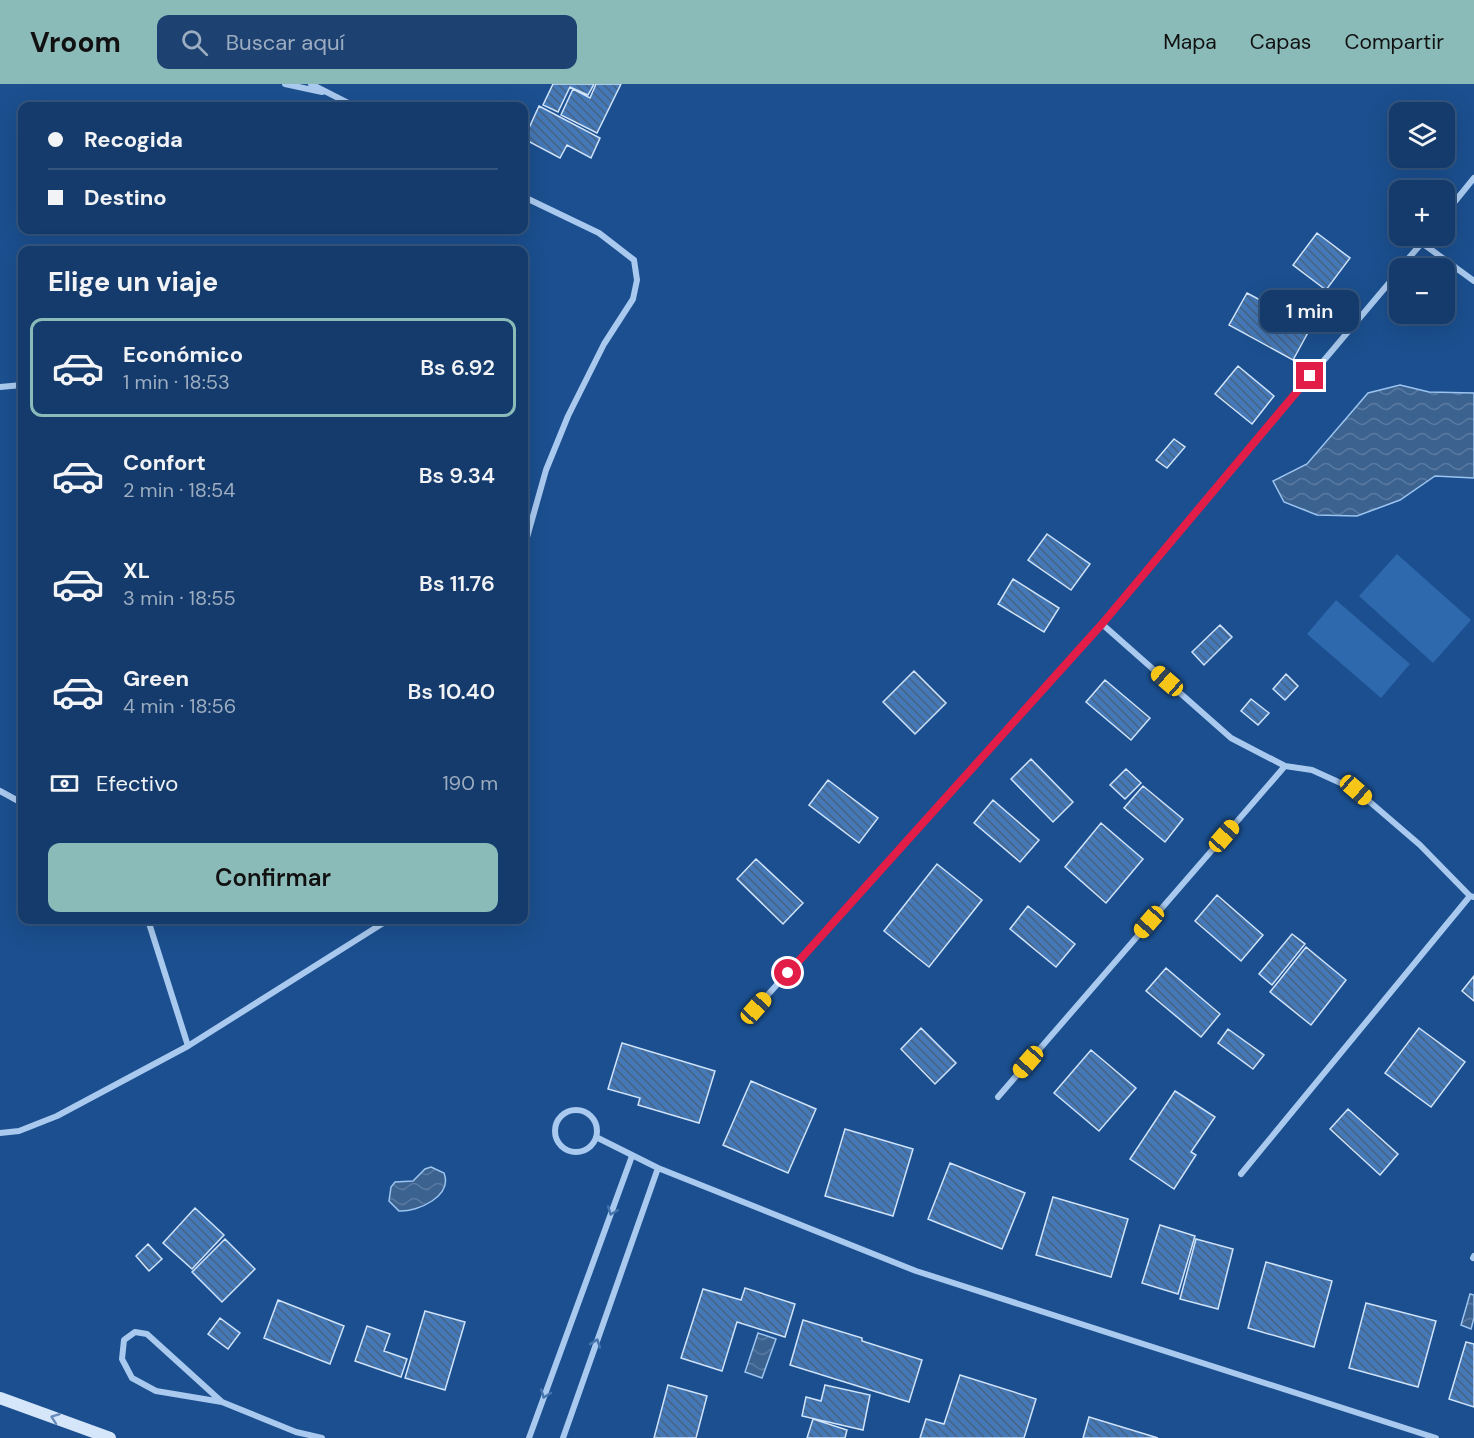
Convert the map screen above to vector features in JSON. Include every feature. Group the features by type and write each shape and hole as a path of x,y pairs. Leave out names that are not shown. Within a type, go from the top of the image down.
{"street":[{"path":"285,84 332,94"},
{"path":"311,84 347,102"},
{"path":"1455,201 1474,178"},
{"path":"528,199 599,233 634,260 637,280 633,299 604,344 568,416 546,470 528,532"},
{"path":"1409,258 1419,246"},
{"path":"1426,246 1474,281"},
{"path":"756,1008 1102,624 1389,282"},
{"path":"0,387 18,385"},
{"path":"1102,624 1231,738 1285,766 1312,770 1356,790 1420,845 1472,896 1241,1174"},
{"path":"998,1096 1285,766"},
{"path":"0,791 18,801"},
{"path":"149,924 188,1046"},
{"path":"0,1133 19,1131 57,1116 188,1046 382,924"},
{"path":"571,1110 586,1112 596,1122 596,1137 587,1149 573,1152 560,1145 554,1131 559,1118 571,1110"},
{"path":"596,1137 658,1168 916,1271 1436,1438"},
{"path":"529,1438 632,1156"},
{"path":"563,1438 658,1168"},
{"path":"222,1402 147,1334 135,1332 124,1340 122,1359 132,1378 156,1391 222,1402 296,1432 322,1438"},
{"path":"0,1398 110,1438"}],"shaded area":[{"path":"1397,554 1471,620 1433,663 1359,596"},
{"path":"1336,600 1410,664 1381,698 1307,634"}],"water":[{"path":"1400,385 1429,392 1474,393 1474,478 1435,476 1400,500 1357,516 1317,515 1284,502 1273,481 1307,464 1368,393"},
{"path":"431,1167 444,1173 445,1181 439,1195 415,1209 399,1211 389,1201 391,1187 395,1182 413,1181 425,1169"},
{"path":"1470,1294 1474,1295 1474,1318 1471,1329 1461,1325"},
{"path":"758,1333 776,1339 762,1378 745,1372"}],"building":[{"path":"553,84 594,84 588,95 570,87 558,112 543,105"},
{"path":"596,84 621,84 597,133 561,115 573,89 590,98"},
{"path":"539,106 600,138 591,158 567,145 560,158 528,141 528,130"},
{"path":"1317,233 1350,258 1326,290 1293,265"},
{"path":"1247,293 1311,327 1293,360 1229,325"},
{"path":"1238,366 1274,396 1252,424 1215,394"},
{"path":"1174,439 1185,447 1167,468 1156,460"},
{"path":"1047,534 1090,564 1071,590 1028,560"},
{"path":"1013,579 1059,608 1044,632 998,604"},
{"path":"1220,625 1232,637 1204,665 1192,652"},
{"path":"914,671 946,703 915,734 883,702"},
{"path":"1286,674 1298,686 1285,700 1273,689"},
{"path":"1105,680 1150,718 1131,740 1086,702"},
{"path":"1251,699 1269,713 1258,725 1241,711"},
{"path":"1031,759 1073,802 1053,822 1011,779"},
{"path":"1126,769 1141,783 1125,799 1110,785"},
{"path":"828,780 878,818 859,843 809,805"},
{"path":"1143,786 1183,819 1165,842 1124,808"},
{"path":"993,800 1039,840 1020,862 974,823"},
{"path":"1101,823 1143,859 1106,903 1065,867"},
{"path":"756,859 803,903 783,924 737,879"},
{"path":"937,864 982,900 929,967 884,931"},
{"path":"1217,895 1263,935 1241,961 1195,921"},
{"path":"1028,906 1075,944 1056,967 1010,929"},
{"path":"1292,934 1305,944 1272,985 1259,974"},
{"path":"1306,947 1346,980 1311,1025 1270,992"},
{"path":"1166,968 1220,1014 1201,1037 1146,991"},
{"path":"1474,976 1474,1001 1462,991"},
{"path":"921,1028 956,1063 935,1084 901,1049"},
{"path":"1419,1028 1465,1062 1431,1107 1385,1073"},
{"path":"1228,1029 1264,1055 1253,1069 1218,1043"},
{"path":"622,1043 715,1071 699,1123 638,1105 640,1098 608,1089"},
{"path":"1091,1050 1136,1088 1099,1131 1054,1093"},
{"path":"751,1081 816,1109 788,1173 723,1145"},
{"path":"1175,1091 1215,1117 1191,1152 1196,1155 1174,1189 1130,1159"},
{"path":"1348,1109 1398,1154 1380,1175 1330,1129"},
{"path":"845,1129 913,1149 893,1216 825,1196"},
{"path":"950,1163 1025,1193 1002,1249 928,1219"},
{"path":"1053,1197 1128,1219 1111,1277 1036,1255"},
{"path":"195,1208 224,1235 192,1269 163,1243"},
{"path":"1160,1225 1195,1236 1178,1294 1142,1283"},
{"path":"225,1239 255,1269 222,1302 192,1272"},
{"path":"1196,1239 1233,1249 1218,1309 1180,1299"},
{"path":"148,1244 162,1259 149,1271 136,1256"},
{"path":"1266,1262 1332,1281 1314,1347 1248,1328"},
{"path":"745,1288 795,1304 785,1337 737,1322 722,1371 681,1358 703,1289 741,1300"},
{"path":"278,1300 344,1326 330,1364 264,1338"},
{"path":"1366,1303 1436,1321 1418,1387 1349,1368"},
{"path":"425,1311 465,1322 445,1390 405,1378"},
{"path":"220,1318 240,1333 228,1349 208,1334"},
{"path":"803,1320 922,1360 909,1402 790,1365"},
{"path":"367,1326 390,1334 384,1351 407,1359 401,1377 355,1361"},
{"path":"1466,1342 1474,1344 1474,1407 1449,1399"},
{"path":"960,1375 1036,1399 1024,1438 920,1438 926,1419 944,1424"},
{"path":"668,1385 707,1396 696,1438 654,1438"},
{"path":"825,1385 870,1395 863,1430 802,1416 806,1397 821,1401"},
{"path":"1089,1417 1158,1438 1083,1438"},
{"path":"813,1419 847,1430 845,1438 807,1438"}],"route":[{"path":"788,973 1102,624 1310,376"}]}
